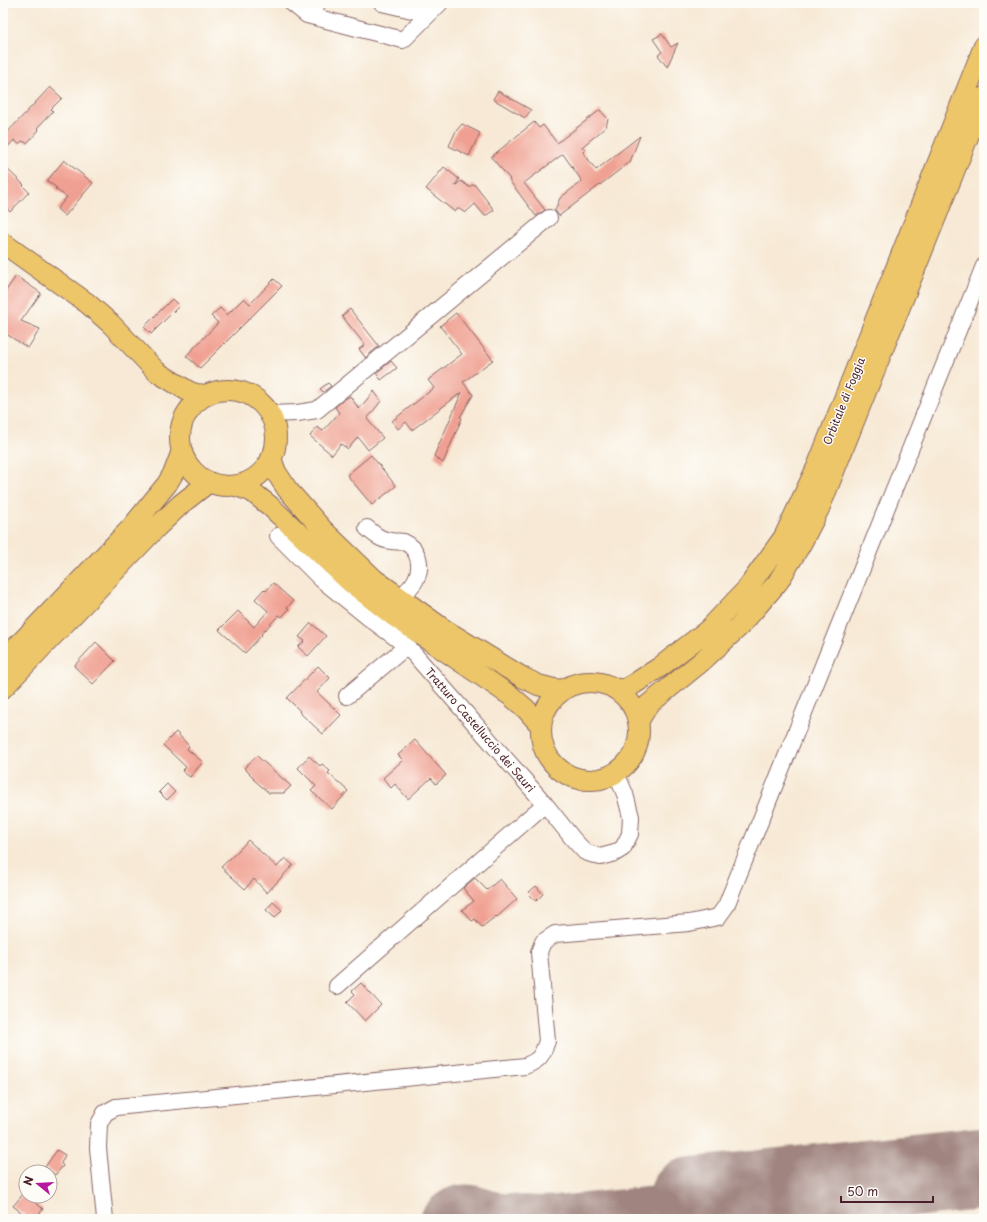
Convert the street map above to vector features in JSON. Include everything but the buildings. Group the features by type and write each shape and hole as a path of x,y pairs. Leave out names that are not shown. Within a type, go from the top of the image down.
{"main road":[{"name":"Orbitale di Foggia","path":"615,689 625,689 634,684 660,667 708,630 746,590 784,537 817,467 984,46"},
{"name":"Orbitale di Foggia","path":"638,722 648,704 701,662 740,626 778,582 802,542 822,502 984,97"},
{"path":"3,243 87,303 111,324 157,372 188,391 196,394 207,395"},
{"path":"157,372 165,388 174,399 183,422"},
{"path":"236,486 257,476 265,468 275,447 275,435 269,414 261,404 251,396 227,390 207,395 196,402 188,412 183,422 180,437 182,451 187,464 196,475 208,482 222,486 236,486 251,491 265,502 349,580 395,617 511,696 526,709 541,726"},
{"path":"3,661 131,528 167,484 174,472 182,451"},
{"path":"271,458 276,472 287,489 324,531 374,579 445,630 522,677 538,685 562,690"},
{"path":"3,688 157,527 181,504 208,482"},
{"path":"587,682 601,684 615,689 626,698 634,709 638,722 638,737 635,751 627,763 616,773 602,779 586,781 571,777 557,769 547,757 542,742 541,726 544,713 551,702 562,690 573,685 587,682"}],"street":[{"path":"292,3 307,15 403,40 434,9"},
{"path":"307,15 318,3"},
{"path":"382,3 434,9"},
{"path":"269,414 297,413 317,410 549,218"},
{"path":"105,1219 98,1148 99,1124 105,1113 116,1107 525,1066 536,1061 543,1053 547,1041 539,952 543,942 555,934 689,923 718,917 726,906 984,266"},
{"path":"367,528 383,540 403,542 418,555 420,567 416,580 409,590 400,597"},
{"name":"Tratturo Castelluccio dei Sauri","path":"278,536 321,579 369,618 407,646 545,804 573,839 585,852 600,857 616,853 623,848 630,834 631,817 625,794 616,773"},
{"path":"347,696 407,646"},
{"path":"337,986 545,804"}],"taxiway":[{"path":"547,1219 561,1212 690,1199"},
{"path":"436,1219 449,1206 462,1201 471,1201 513,1211 550,1212"}],"runway":[{"path":"690,1199 984,1168"}]}
